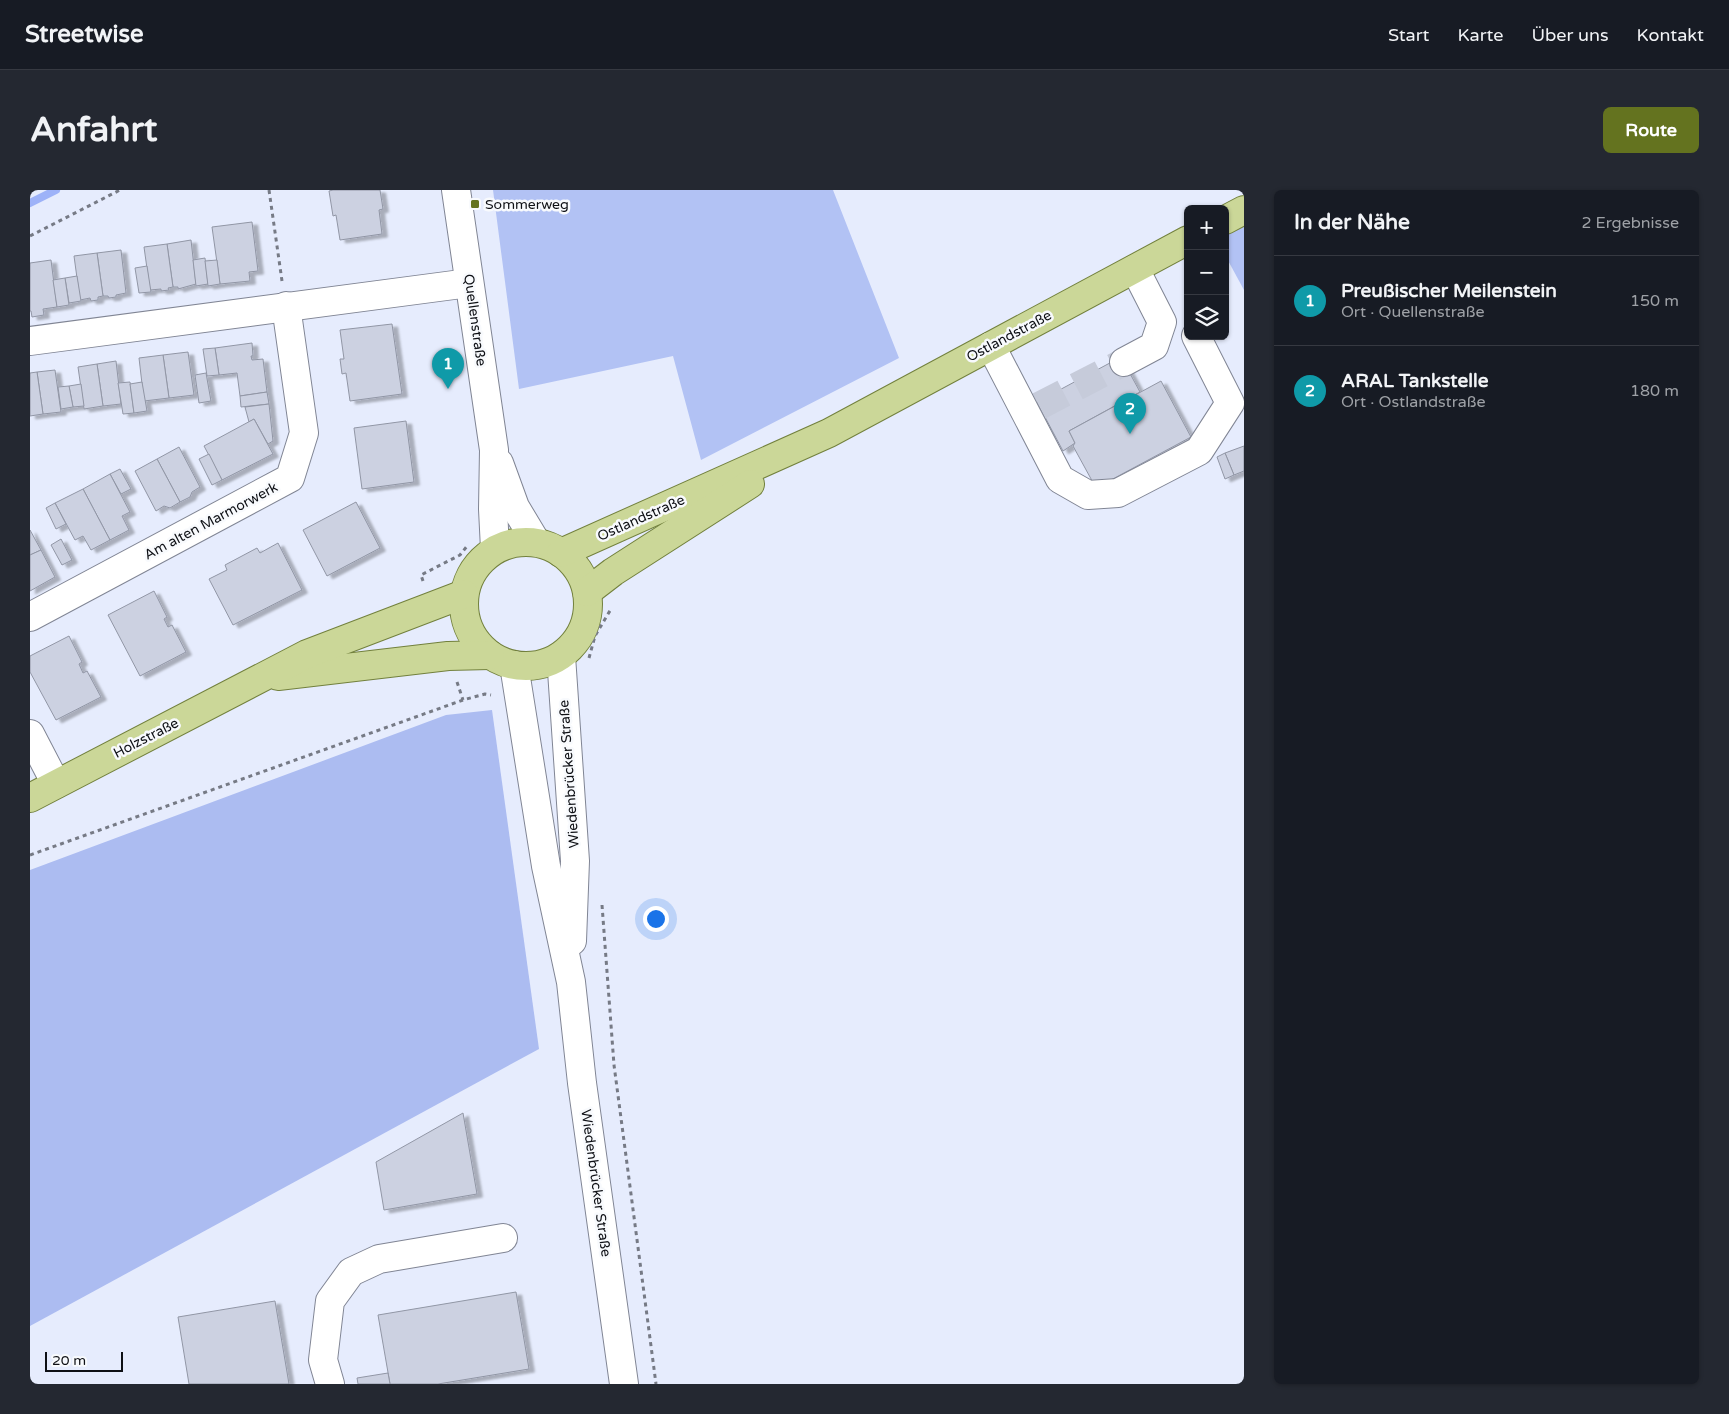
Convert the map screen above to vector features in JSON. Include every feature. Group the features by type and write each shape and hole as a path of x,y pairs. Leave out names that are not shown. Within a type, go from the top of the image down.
{"main road":[{"path":"1229,218 1244,210"},
{"name":"Ostlandstraße","path":"562,553 829,433 1184,242"},
{"name":"Ostlandstraße","path":"587,592 613,572 829,433"},
{"path":"536,542 562,553 578,570 587,592 588,607 583,628 572,646 561,656 538,665 514,666 490,655 477,643 468,628 464,611 464,594 475,568 496,549 508,544 536,542"},
{"name":"Holzstraße","path":"30,798 307,654 464,594"},
{"name":"Holzstraße","path":"262,678 448,656 490,655"}],"street":[{"name":"Quellenstraße","path":"456,190 494,450 492,509 496,549"},
{"path":"1124,362 1154,346 1175,324 1135,268"},
{"path":"30,341 469,283"},
{"name":"Am alten Marmorwerk","path":"30,618 290,478 304,433 286,306"},
{"path":"991,346 1060,479 1088,495 1118,494 1199,451 1230,403 1198,340"},
{"path":"1016,394 1039,406"},
{"name":"Quellenstraße","path":"494,450 515,507 536,542"},
{"name":"Wiedenbrücker Straße","path":"561,656 575,861 571,982"},
{"name":"Wiedenbrücker Straße","path":"514,666 546,866 571,982 582,1083 624,1384"},
{"path":"30,734 56,784"},
{"path":"330,1384 323,1360 330,1301 351,1272 379,1259 503,1238"}],"path":[{"path":"30,236 120,190"},
{"path":"269,190 286,306"},
{"path":"588,661 595,636 613,605"},
{"path":"30,856 463,700"},
{"path":"602,897 614,1065 656,1384"}],"shaded area":[{"path":"493,190 833,190 899,358 701,460 673,356 519,389"},
{"path":"1244,226 1244,290 1229,262 1229,234"},
{"path":"492,710 539,1049 30,1326 30,870 446,715"}],"building":[{"path":"380,190 383,209 379,210 382,234 340,240 336,215 333,216 329,191"},
{"path":"252,222 258,271 249,272 250,281 220,284 212,227"},
{"path":"191,240 196,284 178,289 178,287 173,287 167,244"},
{"path":"167,244 173,287 168,288 169,290 150,290 144,247"},
{"path":"121,250 126,293 109,298 108,296 103,296 97,253"},
{"path":"97,253 103,296 98,297 98,300 91,301 90,298 80,300 74,256"},
{"path":"205,258 208,284 196,286 193,260"},
{"path":"51,260 57,307 43,309 44,315 32,317 30,311 30,263"},
{"path":"217,260 220,284 208,286 205,261"},
{"path":"147,266 151,292 139,293 135,268"},
{"path":"77,276 81,301 69,303 65,278"},
{"path":"65,278 69,305 57,307 53,280"},
{"path":"392,324 402,394 350,401 346,373 342,374 340,359 344,359 340,330"},
{"path":"252,343 252,360 263,359 267,392 240,396 237,373 219,375 215,348"},
{"path":"215,348 219,375 207,376 203,349"},
{"path":"188,352 194,395 169,398 163,355"},
{"path":"163,355 169,398 144,401 139,358"},
{"path":"1121,357 1140,392 1069,431 1075,443 1063,451 1037,402"},
{"path":"116,361 121,404 103,406 97,364"},
{"path":"97,364 103,406 84,409 78,367"},
{"path":"55,370 61,412 43,414 37,372"},
{"path":"37,372 43,414 30,416 30,373"},
{"path":"206,373 211,401 199,403 195,375"},
{"path":"1161,381 1191,437 1096,488 1073,446 1075,443 1069,431"},
{"path":"130,382 134,413 123,414 118,383"},
{"path":"142,382 147,411 134,413 130,384"},
{"path":"81,384 84,406 73,407 69,386"},
{"path":"69,386 73,407 61,409 58,387"},
{"path":"267,392 269,404 241,407 240,396"},
{"path":"269,404 273,441 268,444 254,419 249,422 245,407"},
{"path":"254,419 273,454 222,480 204,446"},
{"path":"406,421 414,482 362,489 354,428"},
{"path":"1244,446 1244,471 1234,475 1225,453"},
{"path":"179,447 200,487 192,492 190,497 180,502 157,459"},
{"path":"1225,453 1234,475 1225,479 1217,457"},
{"path":"209,454 222,480 212,485 199,459"},
{"path":"157,459 180,502 170,508 164,506 156,511 135,471"},
{"path":"120,469 131,489 121,494 110,474"},
{"path":"110,474 130,512 122,516 129,530 110,540 83,489"},
{"path":"83,489 110,540 91,550 83,536 75,540 55,503"},
{"path":"356,502 380,548 327,576 303,530"},
{"path":"55,503 66,524 56,529 46,508"},
{"path":"30,530 41,550 30,555"},
{"path":"61,539 72,560 62,565 51,545"},
{"path":"278,543 302,590 233,625 209,579 227,570 225,565 257,548 260,553"},
{"path":"41,550 55,577 30,591 30,555"},
{"path":"154,591 167,617 164,619 168,627 172,625 186,652 140,676 108,615"},
{"path":"69,636 82,662 79,664 83,673 87,671 101,697 56,720 30,672 30,656"},
{"path":"463,1113 477,1194 384,1210 376,1162"},
{"path":"516,1292 529,1369 438,1384 390,1384 378,1315"},
{"path":"275,1301 289,1384 189,1384 178,1317"},
{"path":"388,1373 390,1384 358,1384 357,1378"}],"waterway":[{"path":"30,203 56,190"}],"tunnel":[{"path":"1039,406 1124,362"}],"place":[{"name":"Sommerweg","path":"475,204"},
{"name":"Preußischer Meilenstein","path":"448,389"},
{"name":"ARAL Tankstelle","path":"1130,434"}]}
